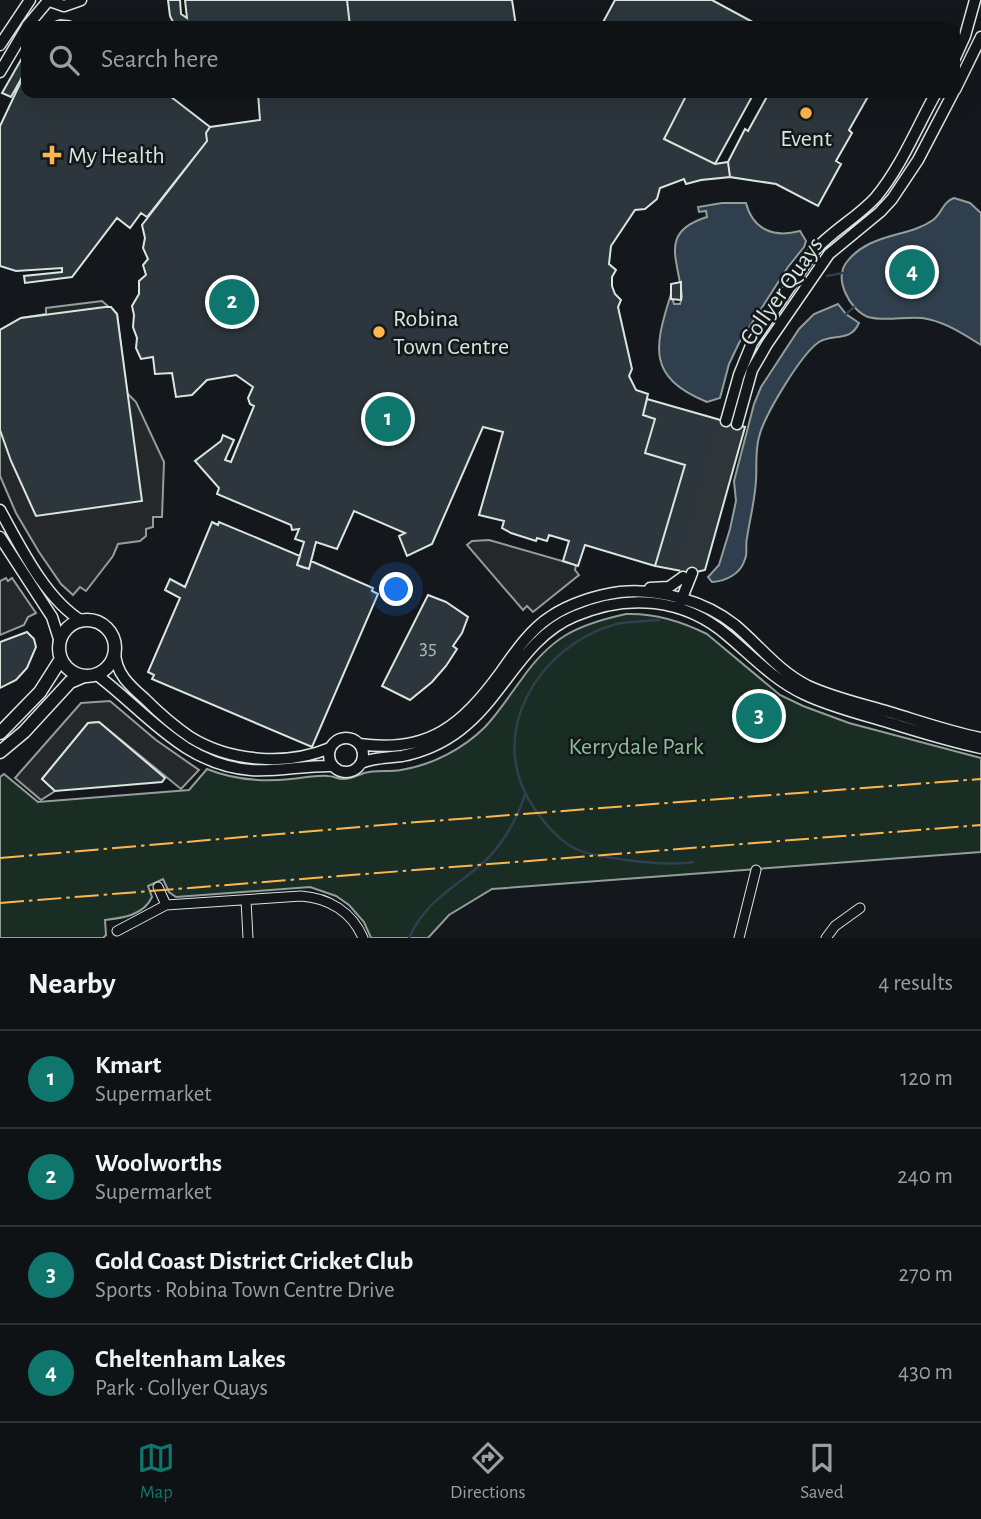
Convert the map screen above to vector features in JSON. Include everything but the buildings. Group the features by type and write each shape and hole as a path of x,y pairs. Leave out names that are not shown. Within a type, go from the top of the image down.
{"main road":[{"path":"0,752 24,732 70,682 90,676 109,666 115,651 107,629 94,621 82,621 68,628 60,642 61,659 70,671 90,676"},
{"path":"0,733 40,692 61,659"}],"street":[{"path":"0,45 30,0"},
{"path":"32,21 47,1 64,6 81,0"},
{"path":"960,47 975,0"},
{"path":"0,72 21,37"},
{"name":"Collyer Quays","path":"960,79 981,37"},
{"name":"Collyer Quays","path":"933,98 886,185 874,199 815,250 758,334 746,355 731,423 752,370 767,344 829,254 892,200 918,160 950,98"},
{"path":"0,510 52,593 71,614 82,621"},
{"path":"0,537 52,617 60,642"},
{"path":"638,592 644,588 669,587 687,574"},
{"path":"679,601 687,574"},
{"path":"687,574 698,605"},
{"path":"359,744 404,746 436,735 473,707 521,645 548,618 605,595 638,592 698,605 726,619 779,667 806,685 843,699 981,738"},
{"path":"361,763 375,757 415,753 458,732 485,708 528,650 563,621 618,603 638,600 679,601 690,611 716,626 774,677 803,694 839,708 981,747"},
{"path":"115,651 117,665 129,684 165,718 200,743 230,754 270,758 297,757 330,748"},
{"path":"90,676 173,741 205,759 250,770 333,766"},
{"path":"343,738 352,738 363,753 361,763 358,768 342,772 333,766 329,758 330,748 343,738"},
{"path":"739,938 756,870"},
{"path":"158,887 166,905"},
{"path":"117,931 166,905 294,895 321,899 346,913 363,938"},
{"path":"246,900 248,938"},
{"path":"826,938 835,926 860,908"}],"green space":[{"name":"Kerrydale Park","path":"626,614 668,619 707,634 780,695 803,706 849,723 981,758 981,852 492,889 449,915 428,938 371,938 364,922 349,905 336,896 310,887 176,897 169,892 163,879 148,886 152,897 144,908 126,917 105,920 106,935 103,938 0,938 0,777 4,774 38,802 189,790 207,769 238,778 269,780 323,776 346,779 368,772 413,768 446,755 476,735 495,716 532,665 554,643 579,628"}],"shaded area":[{"path":"102,301 117,314 127,393 136,402 164,462 162,517 153,517 153,527 146,529 146,536 140,541 118,544 113,556 86,591 80,587 73,595 61,584 39,552 16,513 0,476 0,330 21,318 46,314 46,308"},
{"path":"489,540 576,565 575,570 579,575 533,612 527,606 523,610 467,545 472,541"},
{"path":"6,578 8,581 12,578 36,613 28,617 24,625 0,635 0,581"},
{"path":"110,701 156,740 199,770 181,789 99,722 88,723 42,779 55,791 41,800 15,778 81,703"}],"water":[{"path":"954,198 970,203 981,213 981,345 953,328 930,320 868,317 855,308 843,286 843,270 855,253 877,241 923,226"},
{"path":"746,203 759,226 773,232 800,231 806,241 739,343 729,364 720,398 707,402 674,382 660,359 659,345 671,294 674,304 680,304 682,297 675,249 677,239 692,223 707,217 706,211 699,212 698,207"},
{"path":"838,304 859,323 851,333 824,339 811,349 775,401 758,442 746,557 736,573 712,582 708,577 719,565 730,529 736,501 734,481 761,387 799,329 814,314"}],"waterway":[{"path":"827,276 842,273"},
{"path":"846,314 854,307"},
{"path":"659,620 616,624 588,635 563,652 542,673 527,697 517,724 515,752 520,780 534,808 553,832 570,846 589,854 620,859 663,863 693,862"},
{"path":"409,938 425,912 478,867 501,843 525,795"}],"tunnel":[{"path":"685,572 726,421"},
{"path":"692,573 737,424"}],"power":[{"path":"0,858 406,823 981,779"},
{"path":"0,903 981,825"}],"place":[{"name":"Event","path":"806,113"},
{"name":"My Health","path":"52,155"},
{"name":"Cheltenham Lakes","path":"912,272"},
{"name":"Woolworths","path":"232,302"},
{"name":"Robina Town Centre","path":"379,332"},
{"name":"Kmart","path":"388,419"},
{"name":"Gold Coast District Cricket Club","path":"759,716"}]}
